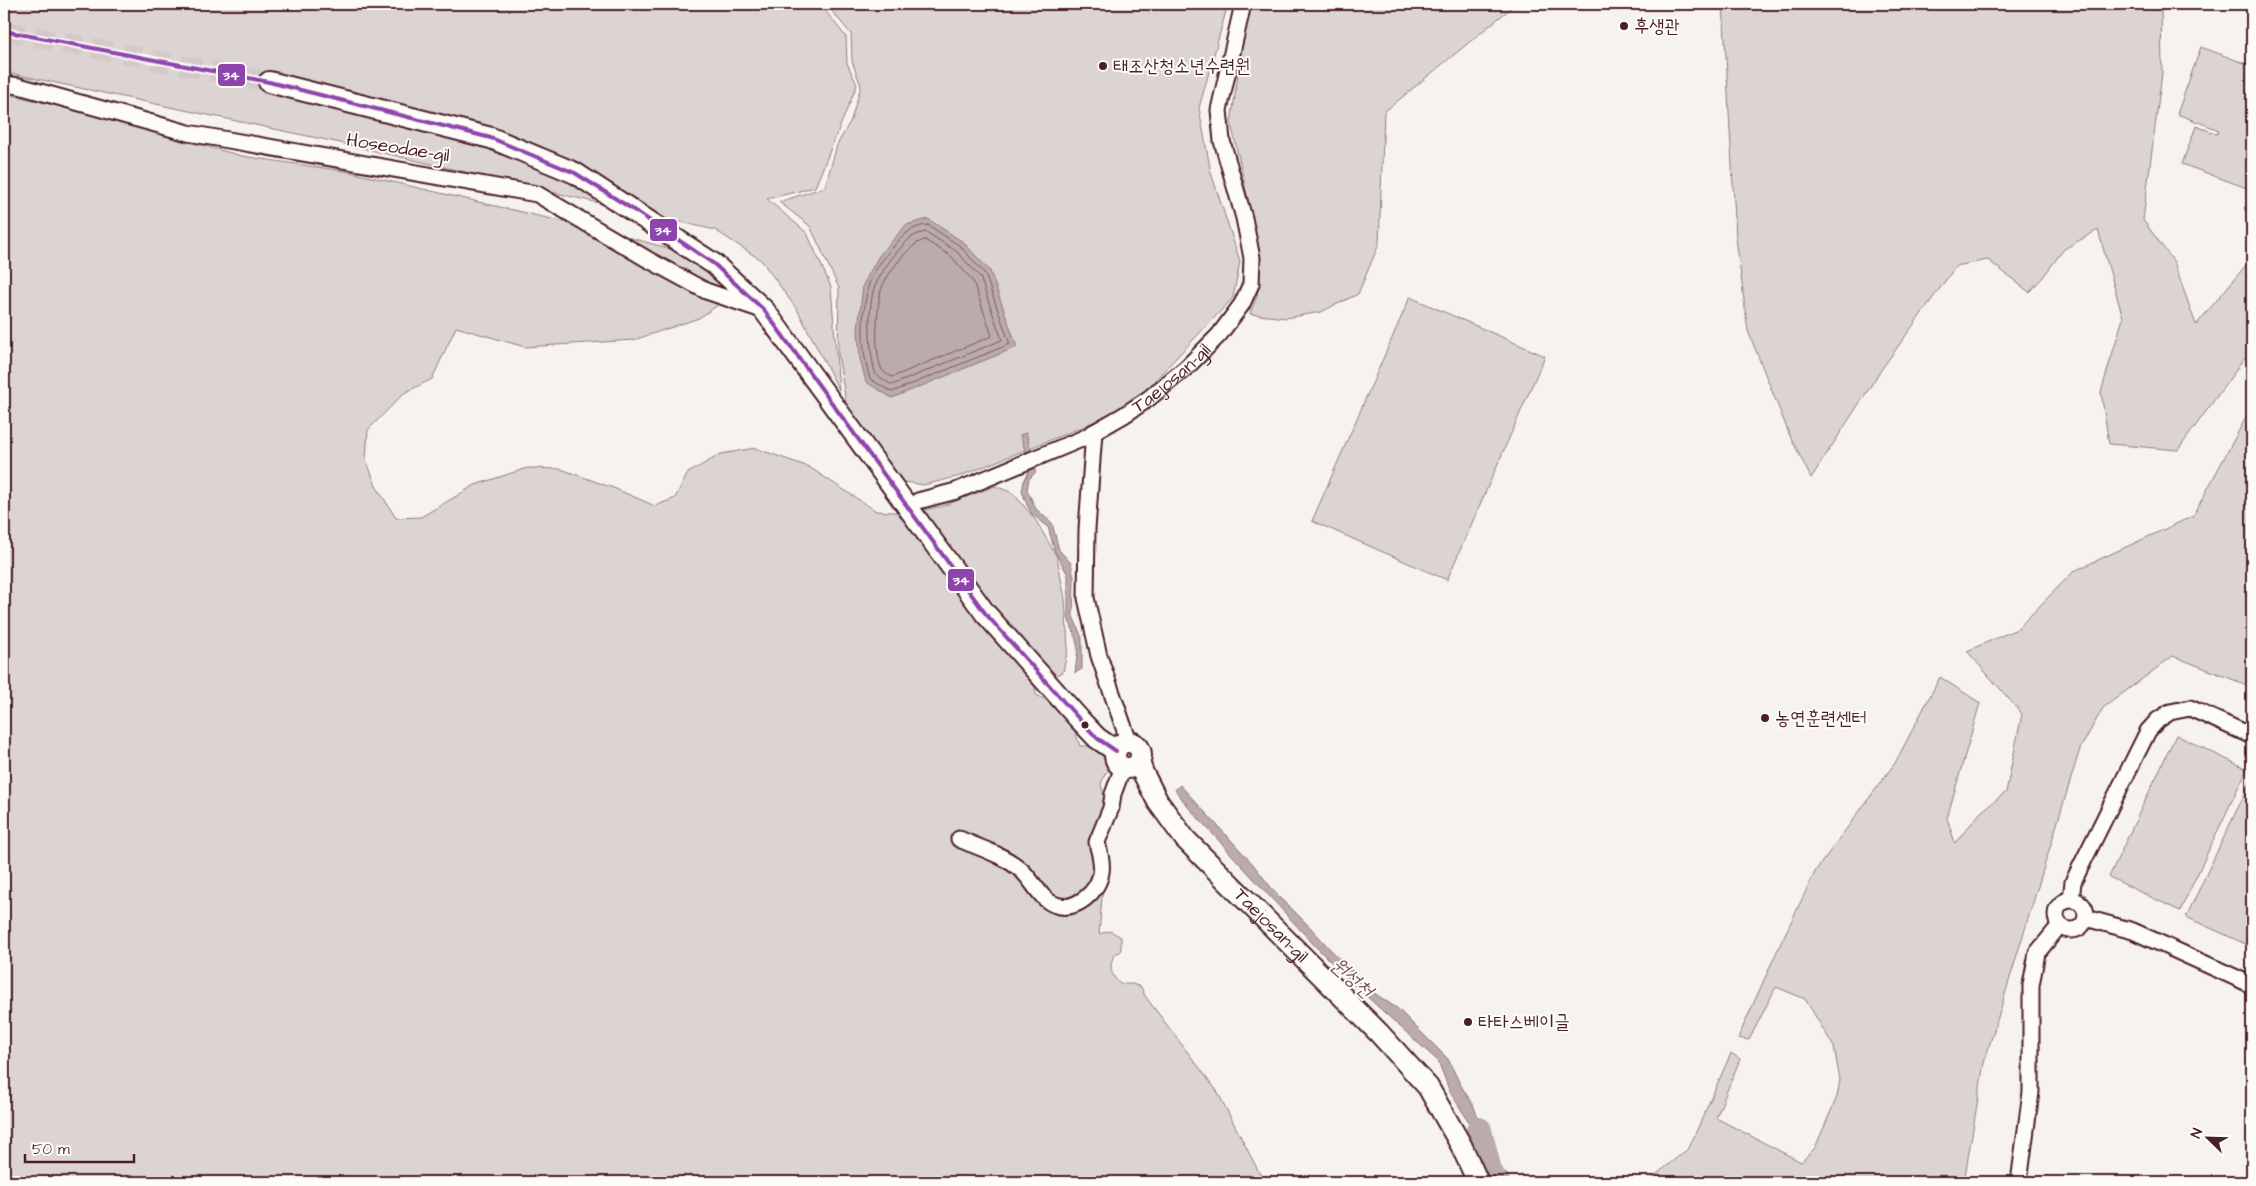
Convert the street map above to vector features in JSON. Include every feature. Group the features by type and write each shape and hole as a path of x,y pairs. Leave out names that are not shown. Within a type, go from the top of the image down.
{"street":[{"name":"Taejosan-gil","path":"1243,4 1220,110 1222,141 1244,218 1252,258 1251,284 1242,304 1219,335 1187,366 1148,399 1094,432 1087,529 1086,598 1099,656 1127,756 1143,773 1158,802 1185,839 1380,1033 1428,1087 1461,1146 1478,1182"},
{"path":"269,82 491,138 575,173 714,264 764,310 985,612 1097,738 1127,756 1113,794 1111,808 1097,842 1102,857 1101,874 1097,886 1079,902 1069,906 1057,906 1043,897 1034,883 1015,866 959,839"},
{"name":"Hoseodae-gil","path":"4,84 43,92 188,133 537,194 647,259 706,291 764,310"},
{"path":"918,500 956,491 1094,432"},
{"path":"2071,899 2073,882 2148,731 2158,720 2170,712 2190,708 2252,736"},
{"path":"2071,899 2084,906 2086,918 2083,925 2074,930 2060,925 2056,916 2057,910 2062,903 2071,899"},
{"path":"2086,918 2133,931 2252,985"},
{"path":"2019,1182 2031,1092 2031,985 2037,954 2060,925"}],"shaded area":[{"path":"4,4 820,4 846,37 847,63 857,85 815,187 767,199 807,233 831,287 839,390 798,311 761,260 715,230 336,142 4,72"},
{"path":"826,4 1228,4 1199,108 1211,173 1240,261 1233,298 1136,400 1085,426 960,476 924,485 887,479 857,457 849,422 838,354 839,288 810,226 779,202 825,187 837,145 851,120 861,86 852,61 851,34"},
{"path":"1251,4 1516,4 1384,112 1379,244 1358,294 1321,312 1286,318 1250,314 1257,296 1260,254 1231,123 1244,32"},
{"path":"1723,4 2161,4 2162,73 2143,220 2174,262 2196,325 2252,258 2252,352 2244,359 2178,450 2109,444 2101,392 2123,318 2098,230 2064,249 2029,292 1988,260 1956,266 1881,370 1811,478 1790,436 1748,331 1736,238"},
{"path":"2201,47 2252,66 2252,190 2182,164 2196,126 2217,134 2219,130 2177,114"},
{"path":"4,93 242,156 350,172 620,235 704,258 728,276 721,303 699,318 634,340 525,347 456,327 432,379 404,393 368,430 366,459 376,486 396,518 421,517 475,485 527,468 561,469 616,489 655,506 675,498 688,473 721,454 755,448 809,467 876,511 909,513 943,506 995,486 1013,493 1035,519 1057,557 1065,599 1068,648 1063,672 1035,685 1036,695 1056,704 1066,706 1080,746 1093,746 1115,765 1105,774 1101,784 1105,801 1103,885 1099,934 1110,931 1121,937 1121,951 1114,955 1111,963 1112,974 1120,984 1132,984 1141,987 1145,996 1217,1091 1264,1182 4,1182"},
{"path":"1410,297 1545,356 1447,580 1312,521"},
{"path":"2252,406 2252,687 2173,656 2103,708 2080,749 1984,1063 1964,1182 1647,1182 1689,1148 1731,1053 1740,1059 1716,1118 1801,1162 1815,1148 1837,1097 1840,1080 1834,1047 1805,999 1776,987 1749,1040 1738,1038 1816,870 1895,763 1940,677 1980,703 1947,818 1955,843 1981,812 2006,792 2022,714 1967,651 2017,629 2074,571 2193,516"},
{"path":"2176,735 2247,769 2180,911 2109,877"},
{"path":"2252,778 2252,947 2186,917"}],"water":[{"path":"928,219 963,242 990,271 1017,347 892,398 866,382 860,359 858,330 863,285 878,257 906,225"},
{"path":"1026,433 1036,467 1035,473 1029,479 1027,490 1036,509 1052,523 1059,550 1071,563 1074,577 1073,616 1082,638 1082,669 1075,673 1078,649 1068,618 1068,575 1055,552 1048,527 1032,514 1022,491 1024,481 1031,468 1020,435"},
{"path":"1180,785 1252,863 1274,891 1330,949 1377,995 1398,1009 1448,1059 1473,1105 1495,1158 1510,1182 1494,1182 1489,1177 1489,1166 1469,1122 1450,1092 1438,1061 1354,985 1316,947 1189,808 1175,790"}],"waterway":[{"name":"원성천","path":"1479,1130 1490,1175 1497,1182"}],"tunnel":[{"path":"4,31 269,82"}],"transit line":[{"name":"34","path":"4,31 269,82 491,138 575,173 640,214 714,264 764,310 985,613 1097,738 1116,751"}],"place":[{"name":"후생관","path":"1624,26"},
{"name":"태조산청소년수련원","path":"1103,66"},
{"name":"농연훈련센터","path":"1765,718"},
{"name":"타타스베이글","path":"1468,1022"}]}
